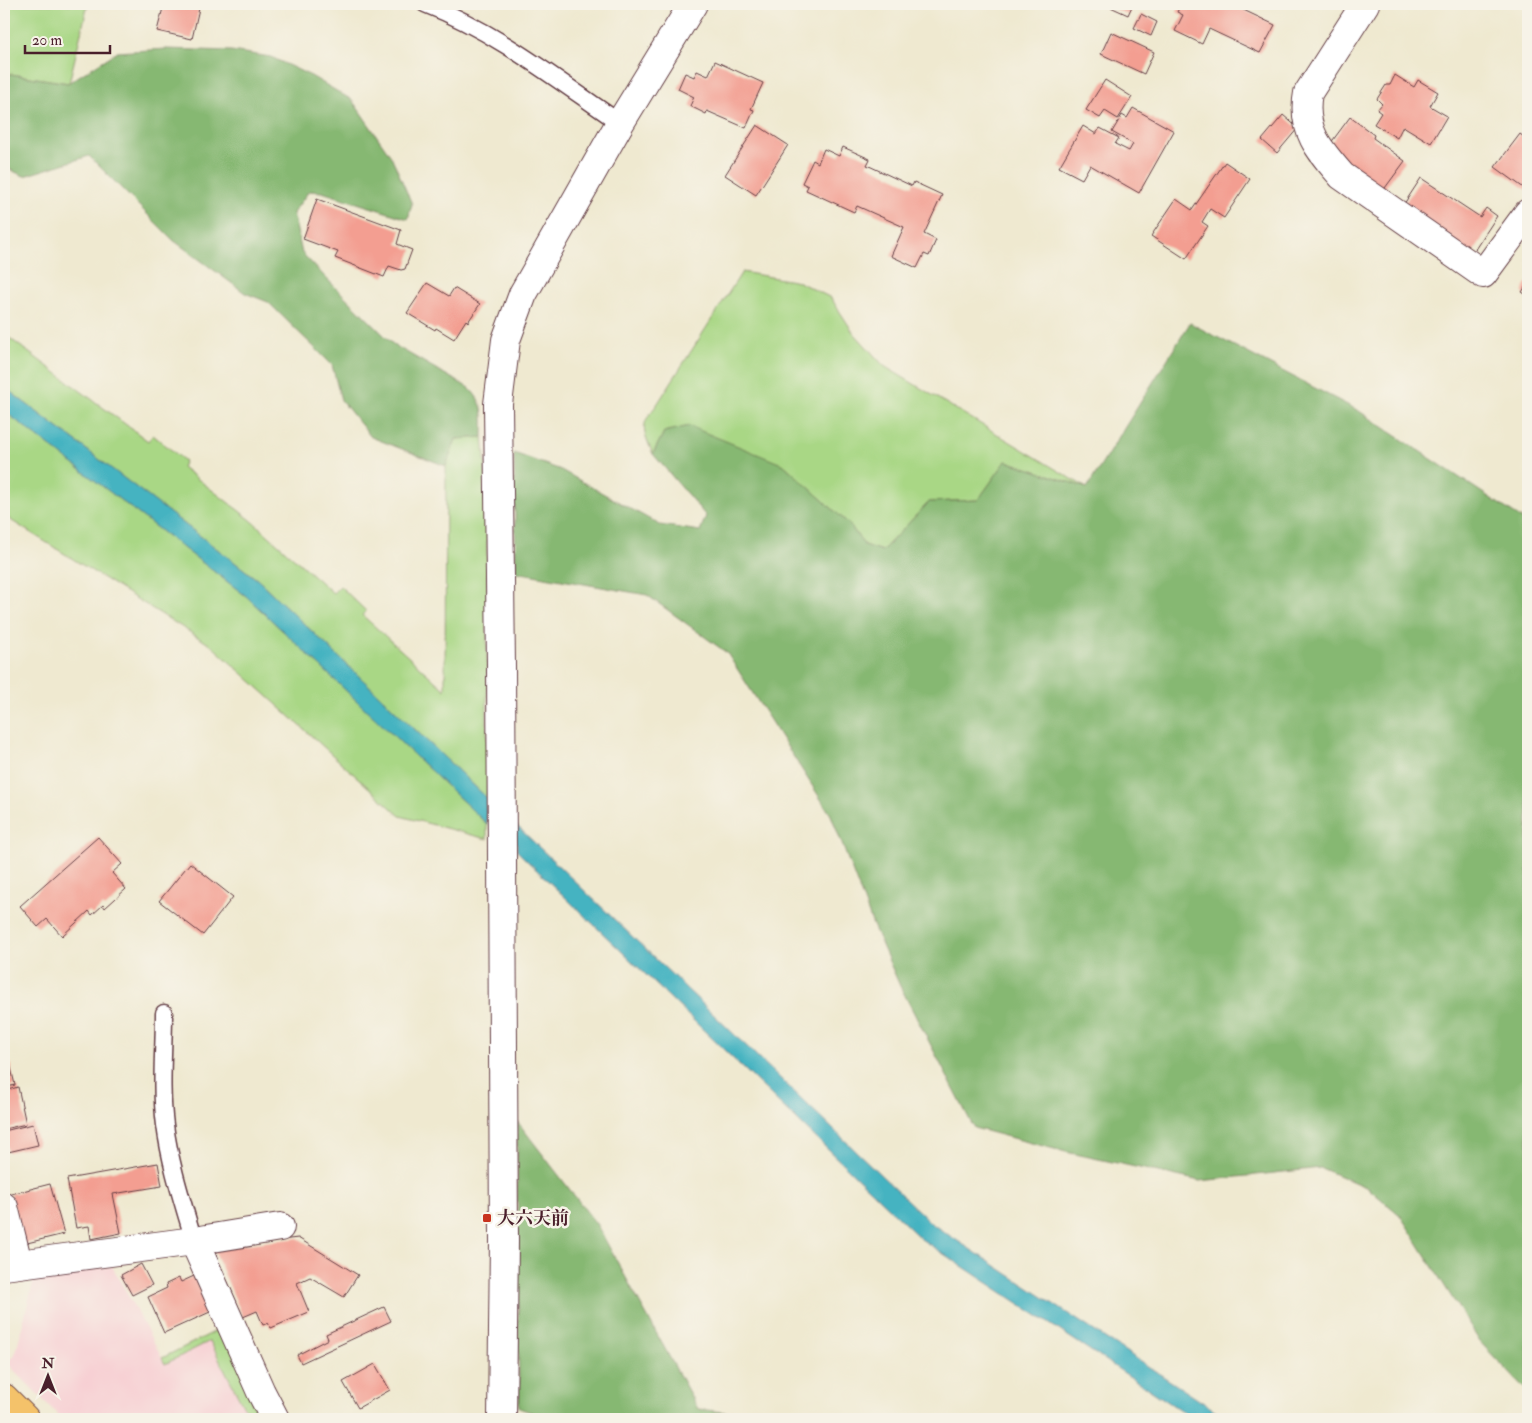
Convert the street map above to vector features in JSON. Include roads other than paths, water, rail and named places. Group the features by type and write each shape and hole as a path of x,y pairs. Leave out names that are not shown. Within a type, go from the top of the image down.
{"highway":[{"path":"4,1398 25,1419"}],"street":[{"path":"502,1419 504,1241 502,675 498,404 506,340 523,294 620,124 693,4"},
{"path":"1365,4 1308,93 1306,118 1312,137 1328,160 1342,176 1483,274 1528,213"},
{"path":"4,1207 11,1264 194,1241 280,1227"},
{"path":"194,1241 261,1392 275,1419"}],"lane":[{"path":"426,4 444,11 500,40 620,124"},
{"path":"164,1013 162,1094 165,1126 174,1172 194,1241"}],"water":[{"path":"4,387 258,580 487,798 487,824 246,596 4,411"},
{"path":"516,825 932,1224 1228,1419 1194,1419 921,1239 517,851"}],"place":[{"name":"大六天前","path":"487,1218"}]}
